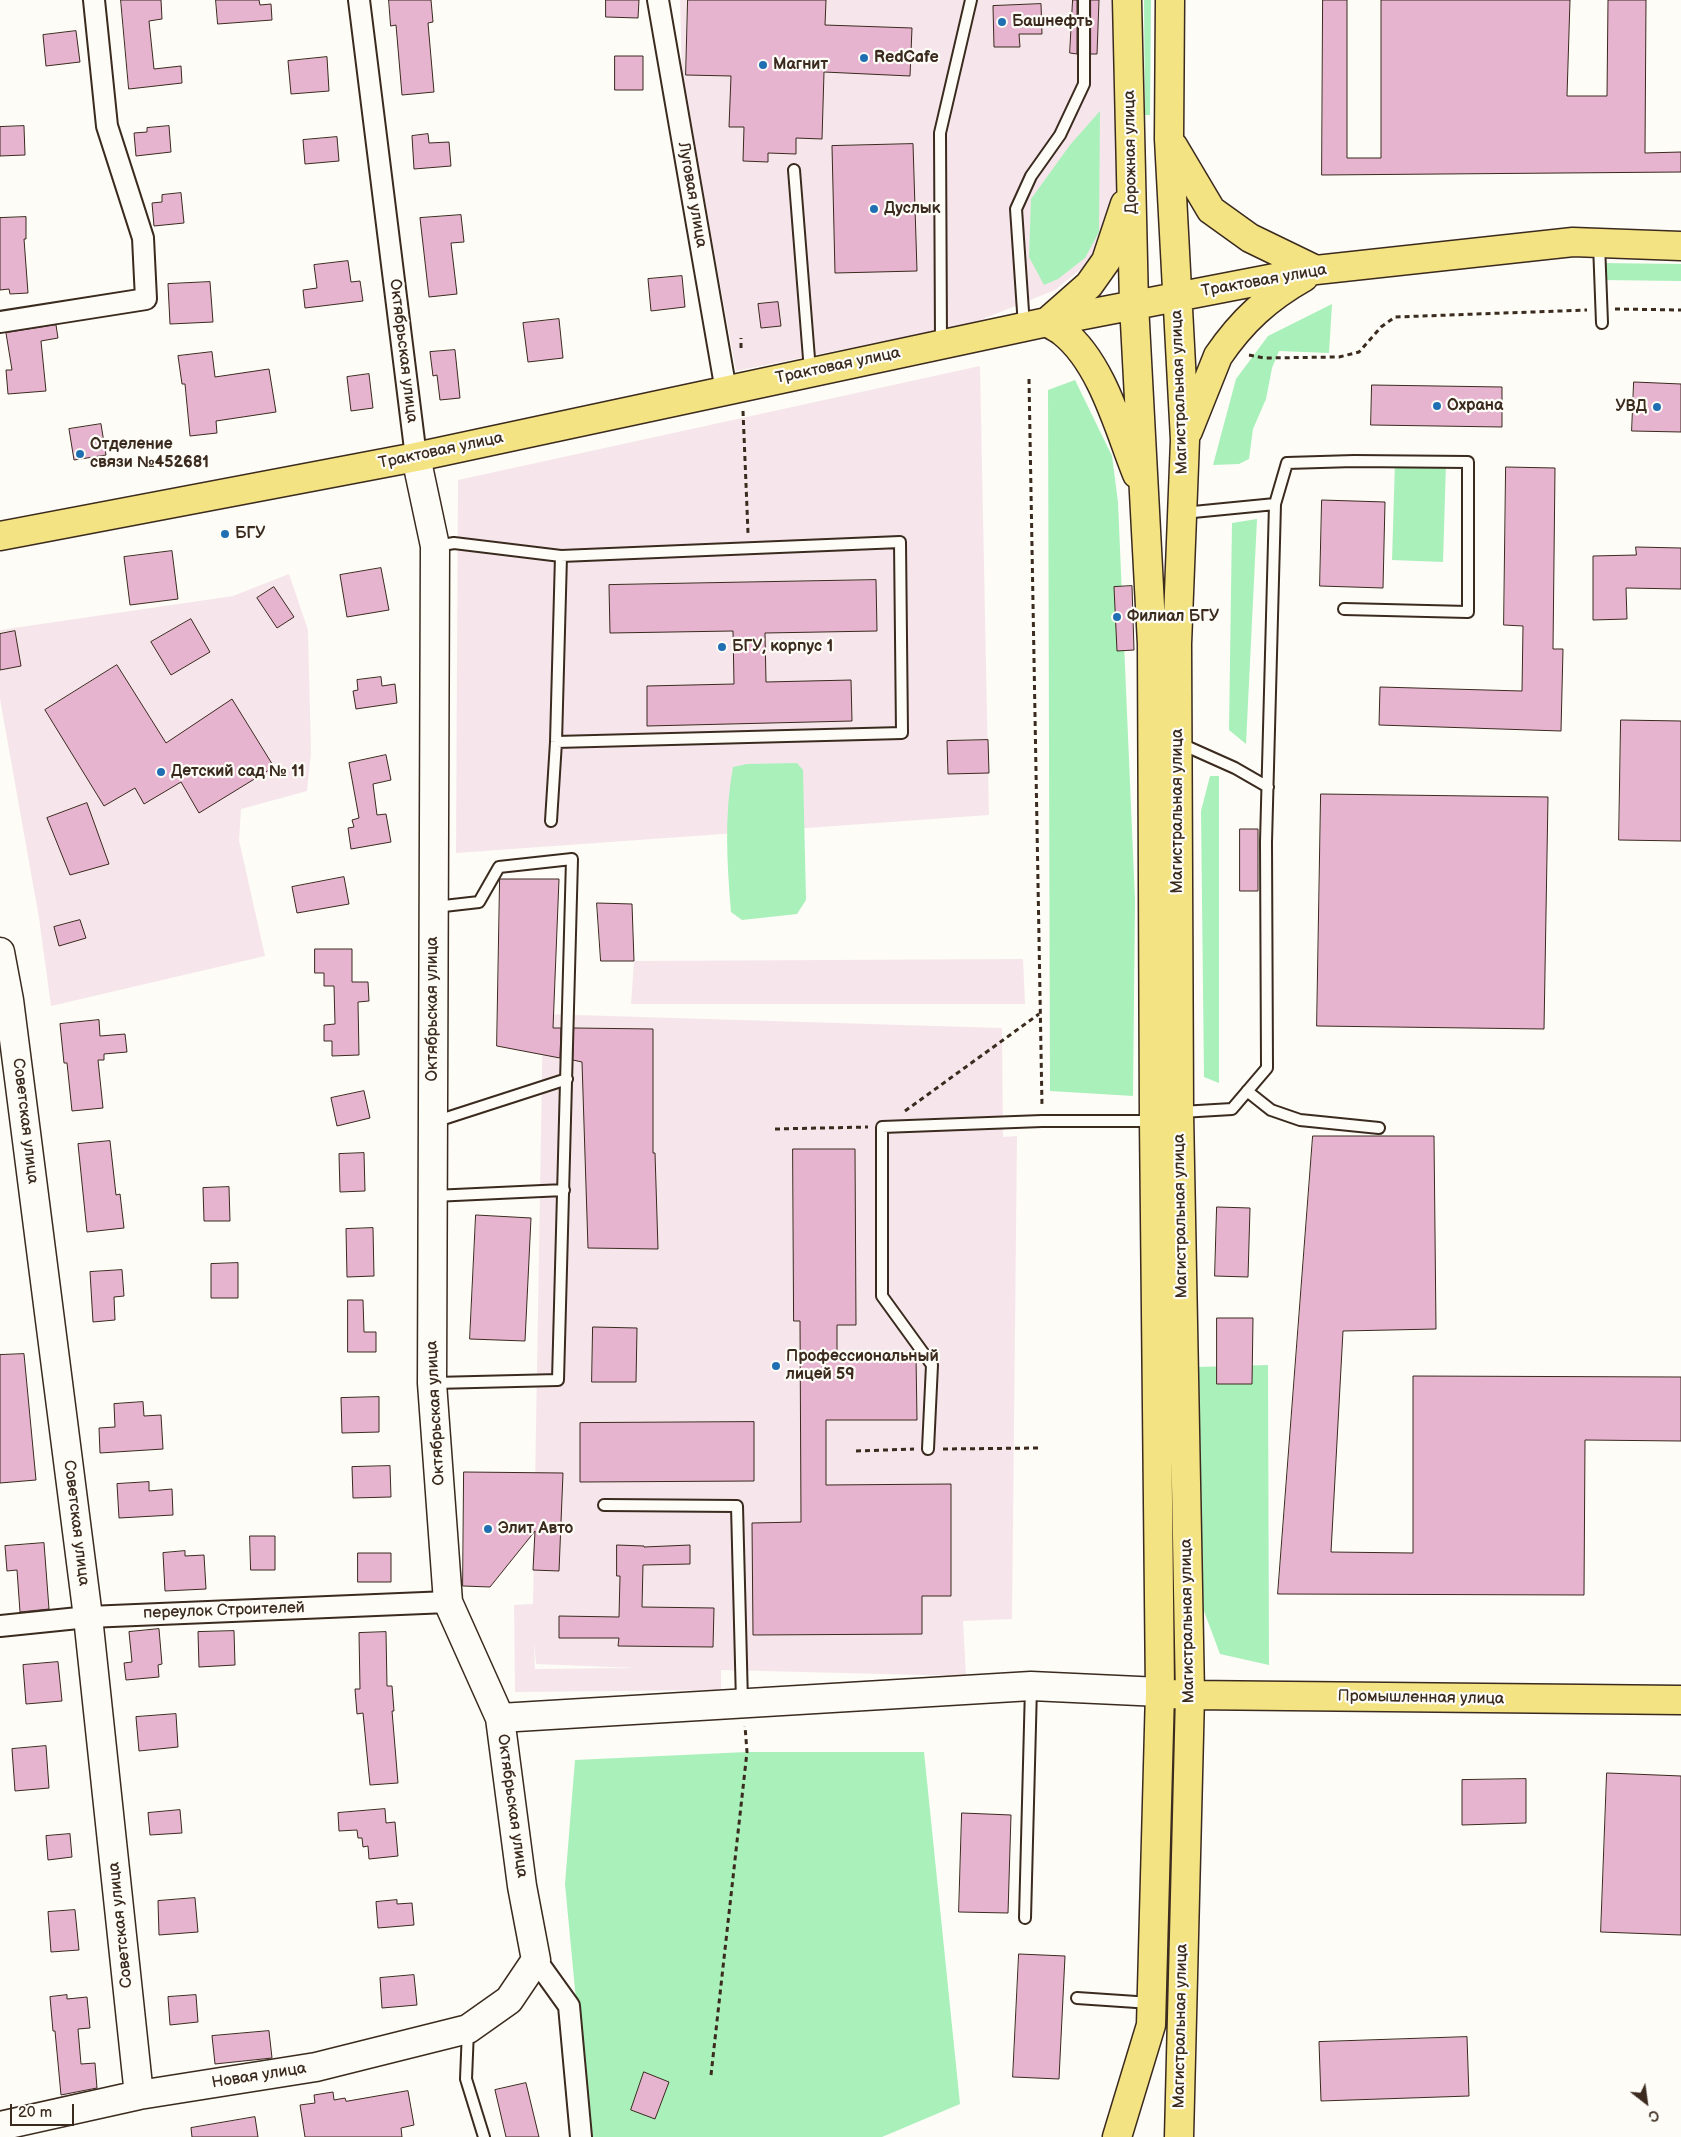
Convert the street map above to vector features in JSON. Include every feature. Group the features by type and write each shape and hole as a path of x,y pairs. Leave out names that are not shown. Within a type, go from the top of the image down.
{"main road":[{"name":"Дорожная улица","path":"1127,0 1134,304"},
{"path":"1170,0 1169,139 1177,296"},
{"path":"1169,139 1189,177 1211,210 1250,238 1316,270"},
{"path":"1035,324 1089,286 1106,261 1131,187"},
{"name":"Трактовая улица","path":"0,536 416,457 1035,324 1316,270 1573,242 1681,246"},
{"path":"1184,440 1218,356 1243,322 1282,290 1316,270"},
{"name":"Магистральная улица","path":"1117,2137 1151,2025 1160,1692 1167,1116 1178,742 1178,644 1184,440 1177,296"},
{"name":"Магистральная улица","path":"1134,304 1146,496 1152,644 1167,1116 1190,1695 1179,2137"},
{"path":"1035,324 1064,332 1085,355 1098,377 1146,496"},
{"name":"Промышленная улица","path":"1160,1692 1190,1695 1681,1700"}],"street":[{"path":"0,322 146,299 142,238 107,126 94,0"},
{"name":"Октябрьская улица","path":"359,0 416,457 435,546 432,1383 448,1602 500,1718 522,1886 536,1960"},
{"name":"Луговая улица","path":"658,0 734,389"},
{"name":"Советская улица","path":"0,952 88,1617 139,2095"},
{"name":"переулок Строителей","path":"0,1626 88,1617 448,1602"},
{"path":"500,1718 1031,1686 1160,1692"},
{"path":"536,1960 569,2006 581,2137"},
{"name":"Новая улица","path":"0,2126 139,2095 316,2068 468,2030 508,2000 536,1960"}],"lane":[{"path":"941,344 940,133 971,0"},
{"path":"1035,324 1016,209 1031,176 1060,135 1084,84 1084,0"},
{"path":"794,170 810,372"},
{"path":"1599,243 1602,323"},
{"path":"928,1449 932,1365 882,1296 882,1127 1167,1116 1232,1109 1267,1068 1268,787 1275,504 1287,463 1354,461 1468,462 1468,612 1344,609"},
{"path":"1182,513 1275,504"},
{"path":"435,546 454,543 560,556 900,542 902,733 556,742"},
{"path":"551,821 556,742 560,556"},
{"path":"1178,742 1235,768 1268,787"},
{"path":"432,1383 558,1380 572,859 499,867 479,902 434,908"},
{"path":"433,1123 566,1079"},
{"path":"1247,1091 1271,1110 1300,1120 1379,1128"},
{"path":"432,1196 564,1190"},
{"path":"604,1506 736,1506 742,1702"},
{"path":"1025,1918 1031,1686"},
{"path":"1077,1998 1151,2003"},
{"path":"468,2030 466,2079 484,2137"}],"path":[{"path":"1243,354 1264,358 1339,357 1359,352 1382,327 1395,317 1602,310 1681,310"},
{"path":"741,338 734,389 748,547"},
{"path":"1029,379 1042,1121"},
{"path":"775,1129 882,1127 1040,1013"},
{"path":"856,1450 1040,1448"},
{"path":"711,2075 747,1752 742,1702"}],"shaded area":[{"path":"680,0 1113,0 1120,208 1091,261 1055,290 973,323 736,371 682,77"},
{"name":"БГУ, корпус 1","path":"980,366 989,815 456,853 458,480"},
{"name":"Детский сад № 11","path":"289,574 308,630 311,753 307,791 241,809 239,840 265,956 51,1006 39,918 0,699 0,630 233,596"},
{"path":"1023,959 1025,1004 631,1004 634,961"},
{"name":"Профессиональный лицей 59","path":"543,1014 1002,1028 1003,1137 1017,1136 1012,1619 963,1621 966,1676 721,1670 721,1690 515,1692 514,1605 533,1604","holes":["534,1641 536,1664 636,1668 535,1669"]}],"green space":[{"path":"1144,0 1151,0 1150,115 1145,115"},
{"path":"1100,111 1099,232 1085,258 1058,279 1044,285 1029,257 1031,199 1070,145"},
{"path":"1602,263 1681,264 1681,281 1602,280"},
{"path":"1332,304 1329,353 1279,351 1272,368 1266,399 1253,429 1249,459 1239,464 1213,465 1236,379 1268,336"},
{"path":"1075,380 1112,456 1118,502 1135,900 1133,1096 1050,1091 1048,390"},
{"path":"1395,462 1446,463 1443,562 1392,560"},
{"path":"1257,519 1246,744 1229,730 1232,523"},
{"path":"797,763 803,770 806,900 797,914 742,920 731,912 728,876 727,821 733,767 747,764"},
{"path":"1210,776 1219,776 1219,1083 1204,1077 1201,811"},
{"path":"1268,1365 1269,1665 1220,1654 1198,1595 1196,1367"},
{"path":"747,1752 924,1752 960,2104 882,2137 589,2137 565,1884 575,1760"}],"building":[{"path":"121,0 161,0 162,19 149,21 154,69 181,66 182,83 129,89"},
{"path":"216,0 259,0 260,5 271,4 272,20 218,24"},
{"path":"389,0 431,0 433,22 428,23 434,92 402,95 396,25 391,26"},
{"path":"606,0 639,0 638,18 606,17"},
{"path":"688,0 826,0 825,25 912,28 910,76 824,72 822,139 796,138 796,154 768,153 768,162 743,161 744,127 729,127 731,76 686,75"},
{"path":"1073,0 1077,0 1077,54 1070,53"},
{"path":"1091,0 1099,0 1097,54 1091,54"},
{"path":"1323,0 1347,0 1347,158 1381,158 1381,0 1570,0 1567,96 1607,96 1608,0 1646,0 1645,153 1681,152 1681,172 1322,175"},
{"path":"1041,4 1042,34 1019,34 1020,47 994,47 993,6"},
{"path":"76,31 80,62 46,66 43,35"},
{"path":"615,56 643,56 643,90 615,90"},
{"path":"327,57 329,91 291,94 288,61"},
{"path":"24,126 25,155 0,156 0,127"},
{"path":"169,126 171,152 136,156 134,133 147,132 147,128"},
{"path":"428,134 429,143 449,142 451,166 414,169 412,136"},
{"path":"337,137 339,161 305,164 303,140"},
{"name":"Дуслык","path":"913,144 917,271 835,273 832,146"},
{"path":"181,193 184,223 154,226 152,203 162,202 162,195"},
{"path":"461,215 464,242 451,243 457,294 429,297 420,218"},
{"path":"26,217 26,239 24,239 28,293 10,294 9,289 0,290 0,218"},
{"path":"348,261 351,282 360,281 363,301 305,308 303,290 317,288 314,265"},
{"path":"682,276 685,307 651,311 648,279"},
{"path":"210,282 213,322 170,324 168,284"},
{"path":"778,302 781,326 761,328 758,304"},
{"path":"559,319 563,358 528,362 523,323"},
{"path":"56,325 58,338 41,341 46,391 8,394 6,370 12,370 6,333"},
{"path":"455,350 460,398 440,400 437,375 433,376 430,352"},
{"path":"212,352 215,377 269,369 276,412 216,421 217,433 190,436 185,384 182,384 178,356"},
{"path":"369,374 373,408 351,411 347,377"},
{"name":"УВД","path":"1634,382 1681,384 1681,432 1632,431"},
{"name":"Охрана","path":"1372,385 1502,387 1502,427 1371,425"},
{"path":"101,424 106,455 74,460 69,429"},
{"path":"1506,467 1555,468 1553,649 1563,649 1561,731 1379,725 1380,687 1522,691 1523,626 1504,625"},
{"path":"1322,500 1385,502 1383,588 1320,586"},
{"path":"1636,547 1681,548 1681,589 1626,588 1627,619 1593,620 1593,556 1636,555"},
{"path":"172,551 178,599 130,605 124,557"},
{"path":"381,568 389,610 347,617 340,575"},
{"path":"876,580 877,631 765,633 766,682 851,680 852,721 647,726 647,686 734,684 733,631 610,633 609,585"},
{"path":"1132,586 1134,650 1117,651 1114,587"},
{"path":"274,587 294,617 277,628 257,598"},
{"path":"191,619 210,652 171,675 151,642"},
{"path":"15,631 21,666 0,670 0,634"},
{"path":"117,665 166,743 232,699 274,767 199,813 181,782 144,804 135,788 104,806 45,710"},
{"path":"381,677 382,686 395,684 397,703 356,709 353,691 358,690 357,680"},
{"path":"1621,720 1681,721 1681,841 1619,840"},
{"path":"988,740 989,773 948,774 947,741"},
{"path":"386,755 391,780 373,784 377,815 386,814 391,842 351,849 348,828 354,827 352,820 359,818 349,763"},
{"path":"1321,794 1548,797 1544,1029 1317,1026"},
{"path":"87,803 109,864 70,875 47,818"},
{"path":"1240,829 1258,829 1258,891 1240,891"},
{"path":"344,877 349,904 297,913 292,887"},
{"path":"500,879 559,879 553,1028 561,1028 560,1058 497,1046"},
{"path":"597,903 632,904 634,961 601,961"},
{"path":"80,920 86,938 59,946 54,927"},
{"path":"315,949 352,949 352,982 368,982 369,1001 358,1002 359,1055 332,1056 332,1041 324,1041 324,1025 335,1024 334,986 324,986 324,973 315,973"},
{"path":"99,1020 100,1036 125,1034 127,1052 104,1054 104,1060 98,1060 103,1108 72,1111 67,1063 64,1063 60,1024"},
{"path":"574,1028 653,1029 653,1153 655,1153 658,1249 588,1248 582,1062 573,1060"},
{"path":"364,1091 370,1118 337,1126 331,1098"},
{"path":"1313,1136 1434,1136 1436,1329 1343,1331 1331,1552 1413,1553 1413,1376 1681,1377 1681,1441 1585,1440 1584,1595 1278,1594"},
{"path":"110,1141 116,1195 120,1194 124,1228 87,1232 78,1144"},
{"path":"793,1149 855,1149 856,1325 837,1325 837,1358 916,1357 917,1420 826,1420 826,1485 951,1484 951,1596 922,1596 922,1634 753,1635 752,1523 801,1522 800,1321 794,1321"},
{"path":"364,1153 365,1191 340,1192 339,1154"},
{"path":"229,1187 230,1221 204,1221 203,1188"},
{"path":"1217,1207 1250,1208 1248,1277 1215,1276"},
{"path":"476,1215 531,1218 525,1341 470,1339"},
{"path":"373,1228 374,1276 347,1277 346,1229"},
{"path":"238,1263 238,1298 211,1298 211,1264"},
{"path":"122,1270 124,1296 114,1297 115,1320 93,1322 90,1272"},
{"path":"348,1300 363,1300 364,1332 376,1332 376,1352 348,1352"},
{"path":"1217,1318 1253,1318 1252,1384 1217,1384"},
{"path":"593,1327 637,1328 636,1382 592,1382"},
{"path":"24,1354 36,1480 0,1483 0,1355"},
{"path":"379,1397 379,1432 342,1433 341,1398"},
{"path":"143,1402 144,1416 161,1415 163,1449 100,1453 99,1428 115,1427 114,1404"},
{"path":"754,1422 754,1481 580,1482 580,1423"},
{"path":"390,1466 391,1497 353,1498 352,1467"},
{"path":"464,1472 563,1473 559,1571 533,1570 535,1531 490,1587 463,1586"},
{"path":"149,1482 149,1491 172,1489 173,1515 119,1518 117,1484"},
{"path":"250,1536 275,1536 275,1570 251,1570"},
{"path":"44,1543 49,1609 20,1612 17,1570 7,1571 5,1546"},
{"path":"617,1545 644,1547 690,1545 690,1564 643,1565 642,1607 714,1608 713,1647 618,1646 619,1638 559,1638 559,1616 619,1617 620,1576 617,1576"},
{"path":"185,1551 185,1556 204,1555 206,1589 165,1591 163,1553"},
{"path":"358,1553 391,1553 391,1582 358,1582"},
{"path":"159,1629 162,1664 158,1665 159,1677 126,1680 124,1663 132,1662 129,1632"},
{"path":"234,1631 235,1665 199,1667 198,1632"},
{"path":"386,1632 387,1686 392,1686 394,1711 392,1711 398,1783 370,1785 363,1713 357,1714 355,1689 360,1689 359,1633"},
{"path":"58,1662 62,1701 26,1704 23,1665"},
{"path":"176,1714 178,1747 139,1751 136,1717"},
{"path":"46,1746 49,1788 15,1791 12,1749"},
{"path":"1607,1773 1681,1776 1681,1935 1601,1932"},
{"path":"1526,1779 1526,1823 1462,1825 1462,1780"},
{"path":"385,1809 386,1823 395,1822 398,1856 369,1859 368,1846 363,1847 362,1838 358,1838 357,1830 339,1831 338,1813"},
{"path":"180,1810 182,1833 150,1835 148,1813"},
{"path":"962,1813 1011,1815 1008,1913 959,1912"},
{"path":"70,1834 72,1857 48,1860 46,1836"},
{"path":"195,1898 198,1932 159,1935 158,1901"},
{"path":"397,1900 397,1904 412,1903 414,1925 378,1928 376,1902"},
{"path":"75,1910 79,1950 51,1952 48,1912"},
{"path":"1019,1954 1065,1956 1059,2079 1013,2077"},
{"path":"414,1975 417,2005 382,2008 380,1978"},
{"path":"67,1995 67,1999 87,1997 90,2028 78,2029 81,2064 95,2063 97,2088 61,2095 50,1997"},
{"path":"196,1995 198,2022 170,2025 168,1997"},
{"path":"269,2031 272,2058 215,2064 212,2036"},
{"path":"1467,2037 1469,2096 1321,2101 1319,2042"},
{"path":"644,2072 669,2082 655,2119 631,2110"},
{"path":"526,2083 539,2137 506,2137 495,2090"},
{"path":"408,2091 414,2125 401,2128 402,2137 305,2137 300,2105 315,2103 314,2095 333,2092 334,2100 345,2098 346,2101"},
{"path":"255,2117 258,2137 192,2137 191,2128"}],"place":[{"name":"Башнефть","path":"1002,22"},
{"name":"RedCafe","path":"864,58"},
{"name":"Магнит","path":"763,65"},
{"name":"Дуслык","path":"874,209"},
{"name":"Охрана","path":"1437,406"},
{"name":"УВД","path":"1657,407"},
{"name":"Отделение связи №452681","path":"80,454"},
{"name":"БГУ","path":"225,534"},
{"name":"Филиал БГУ","path":"1117,617"},
{"name":"БГУ, корпус 1","path":"722,647"},
{"name":"Детский сад № 11","path":"161,772"},
{"name":"Профессиональный лицей 59","path":"776,1366"},
{"name":"Элит Авто","path":"488,1529"}]}
